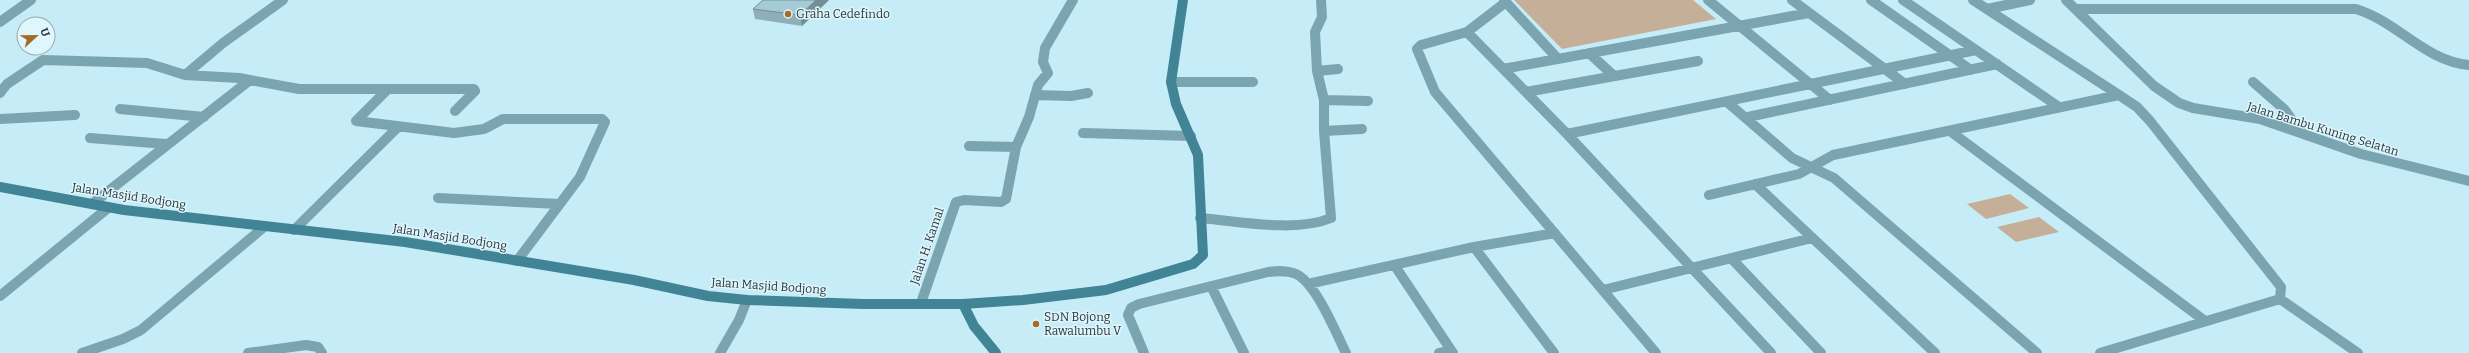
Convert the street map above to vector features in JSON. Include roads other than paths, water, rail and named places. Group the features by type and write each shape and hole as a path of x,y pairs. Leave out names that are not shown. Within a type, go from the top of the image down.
{"street":[{"path":"0,22 31,0"},
{"path":"185,75 223,43 283,0"},
{"name":"Jalan H. Kamal","path":"921,303 955,204 964,200 1004,201 1016,147 1038,86 1048,73 1043,62 1045,50 1073,0"},
{"name":"Jalan Masjid Bodjong","path":"0,187 108,208 405,242 634,280 708,296 747,300 819,303 963,304 1079,294 1106,290 1193,264 1203,255 1198,155 1176,104 1171,82 1183,0"},
{"path":"1200,218 1308,225 1326,222 1331,218 1324,131 1324,100 1317,71 1315,32 1322,17 1321,0"},
{"path":"1708,0 1830,100"},
{"path":"1792,0 1905,84"},
{"path":"1871,0 1971,70"},
{"path":"1903,0 2059,107"},
{"path":"1973,0 2137,107 2150,120 2281,287 2280,299"},
{"path":"1987,9 2030,0"},
{"name":"Jalan Bambu Kuning Selatan","path":"2066,0 2154,86 2179,103 2192,108 2246,116 2361,154 2469,181"},
{"path":"1558,59 1505,1 1467,32 1421,45 1417,48 1435,92 1656,353"},
{"path":"2076,9 2356,9 2372,14 2443,60 2469,65"},
{"path":"1503,69 1809,13"},
{"path":"1467,32 1567,134 1768,353"},
{"path":"1567,134 1976,50"},
{"path":"1589,53 1614,76"},
{"path":"0,93 7,84 43,60 136,61 156,64 185,75 224,76 299,89 474,88 474,91 455,111"},
{"path":"1526,92 1698,61"},
{"path":"1748,117 1997,64"},
{"path":"1317,71 1338,70"},
{"path":"92,204 166,144 204,117 250,80"},
{"path":"1171,82 1253,82"},
{"path":"2253,82 2284,109 2302,134"},
{"path":"388,89 356,121 398,127 468,132 492,127 503,119 602,119 605,122 585,168 517,261"},
{"path":"1035,95 1071,96 1088,93"},
{"path":"1709,195 1800,174 1833,155 2119,95"},
{"path":"1324,100 1368,101"},
{"path":"1727,102 1748,117 1792,158 1814,167 1834,178 2037,353"},
{"path":"120,109 204,117"},
{"path":"0,119 75,115"},
{"path":"294,230 398,127"},
{"path":"1324,131 1362,129"},
{"path":"1950,131 2205,322"},
{"path":"1083,133 1191,136"},
{"path":"90,138 166,144"},
{"path":"969,146 1016,147"},
{"path":"1755,184 1933,353"},
{"path":"438,198 560,204"},
{"path":"0,296 108,208"},
{"path":"82,353 142,330 264,227"},
{"path":"1308,284 1395,266 1474,247 1555,233"},
{"path":"1603,290 1812,238"},
{"path":"1474,247 1554,353"},
{"path":"1731,258 1821,353"},
{"path":"1395,266 1452,352 1439,353"},
{"path":"1144,353 1128,315 1131,308 1139,304 1268,272 1282,271 1298,275 1308,284 1346,353"},
{"path":"1211,286 1244,353"},
{"path":"2100,353 2280,299"},
{"path":"2280,299 2358,353"},
{"path":"720,353 739,320 747,300"},
{"path":"963,304 974,326 996,353"},
{"path":"248,353 306,345 320,350"},
{"path":"308,353 320,350"}],"place":[{"name":"Graha Cedefindo","path":"788,14"},
{"name":"SDN Bojong Rawalumbu V","path":"1036,324"}]}
